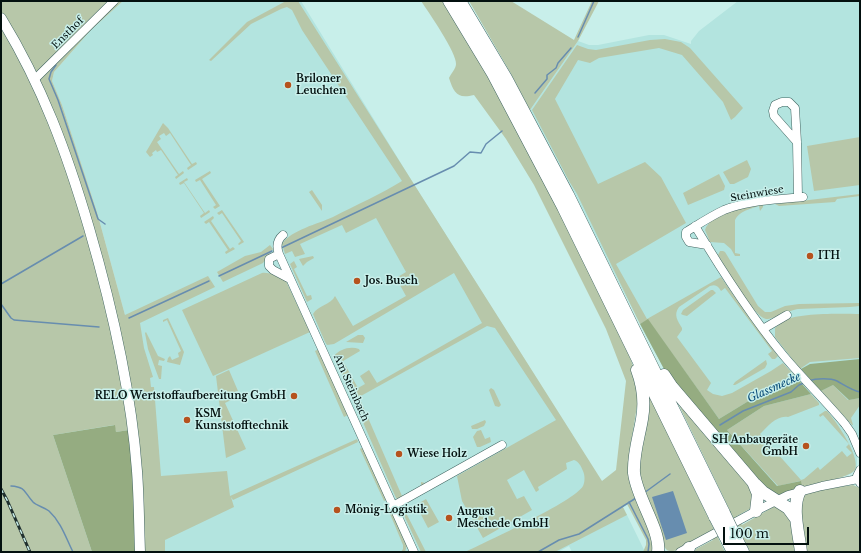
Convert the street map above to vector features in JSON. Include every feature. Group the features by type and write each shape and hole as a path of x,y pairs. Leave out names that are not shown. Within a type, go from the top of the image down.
{"highway":[{"path":"449,1 500,76"},
{"path":"460,1 500,76 568,195 621,312 732,544 743,552"},
{"path":"621,312 672,387 753,482 763,492 791,510 797,520"},
{"path":"621,312 642,390 643,412 634,463 635,478 640,497 658,546 666,552"},
{"path":"753,482 758,494 756,510"},
{"path":"800,491 795,503 801,552"}],"main road":[{"path":"1,18 35,79 59,136 95,250 113,319 122,364 137,470 140,552"}],"street":[{"name":"Ensthof","path":"35,79 114,1"},
{"path":"782,102 789,102 795,108 798,142 774,116 773,111 775,105 782,102"},
{"name":"Steinwiese","path":"695,226 713,216 735,207 754,202 800,197 798,142"},
{"path":"707,245 692,243 687,240 685,234 686,232 695,226 707,245 734,289 763,329 803,378 849,430 860,453"},
{"path":"283,235 277,246 279,254 269,259 269,266 273,270 284,274 291,279"},
{"name":"Am Steinbach","path":"279,254 414,552"},
{"path":"763,329 787,315"},
{"path":"393,506 502,445"},
{"path":"685,550 776,500 800,491 859,481 858,476 860,470"}],"shaded area":[{"path":"123,1 301,1 415,186 602,482 627,515 645,552 572,552 569,546 558,552 151,552 125,315 97,212 62,105 52,81 54,72 91,30"},
{"path":"738,1 860,1 860,457 857,458 857,467 851,474 802,487 781,495 722,440 664,369 530,110 578,41 589,45 598,45 649,35 664,35 691,44 691,41 699,31"},
{"path":"673,491 687,533 666,540 652,497"}],"green space":[{"path":"1,1 123,1 91,30 54,72 52,81 62,105 97,212 125,315 208,276 215,287 140,323 144,348 153,377 150,378 151,387 154,387 161,476 227,471 230,496 357,439 358,442 233,500 231,497 234,507 165,540 165,552 143,552 138,453 93,233 15,35 1,11"},
{"path":"286,1 298,1 602,481 616,470 626,381 606,329 534,185 506,139 474,95 464,96 457,94 453,88 449,78 456,66 455,59 442,33 421,1 443,1 482,65 535,164 609,312 631,360 639,394 629,455 653,537 655,552 643,552 646,545 646,540 627,504 623,507 627,515 555,552 465,552 548,511 576,493 583,486 584,481 584,474 581,467 579,463 574,460 566,463 567,469 538,487 539,490 536,492 524,470 507,480 517,499 524,496 532,510 483,538 462,501 457,476 556,420 495,328 487,326 359,397 402,496 421,487 421,482 425,483 425,485 399,500 396,498 334,356 345,349 359,349 360,351 343,361 358,388 365,384 360,376 369,370 377,383 482,323 454,273 334,344 327,345 325,342 313,314 315,311 331,301 335,296 353,326 406,296 396,278 406,272 376,218 346,233 342,225 300,244 305,254 295,257 292,251 285,254 282,244 286,239 298,231 333,217 402,181 302,30 292,10 287,7 281,9 251,24 211,61 209,60 247,22"},
{"path":"469,1 511,1 574,40 592,1 599,1 578,41 530,110"},
{"path":"1,24 36,91 44,113 53,129 69,173 103,293 120,371 129,430 116,432 114,425 53,435 92,552 1,552"},
{"path":"665,39 681,42 690,48 743,108 735,117 731,120 723,102 682,55 659,48 599,58 590,63 578,60 555,99 598,184 645,162 661,177 686,223 616,264 647,319 721,277 778,356 775,359 772,359 768,354 772,351 725,288 721,291 717,286 710,286 679,307 676,313 682,328 677,337 711,383 707,390 713,394 722,396 732,393 783,363 793,374 719,419 648,320 640,324 577,194 532,110 577,45 596,50 650,40"},
{"path":"163,123 192,164 196,162 197,164 188,170 187,168 191,165 170,133 166,136 164,133 159,136 161,139 157,142 179,174 183,171 184,173 176,179 175,177 178,175 161,150 157,152 156,150 150,157 146,152"},
{"path":"860,137 860,185 814,191 807,146"},
{"path":"747,160 751,169 748,177 734,184 730,184 723,172"},
{"path":"210,171 211,173 202,179 220,206 215,209 213,207 216,205 200,180 196,182 195,180"},
{"path":"719,174 725,186 724,190 688,205 683,193"},
{"path":"187,178 188,180 184,182 205,213 209,210 210,212 201,218 200,216 204,213 184,183 180,185 179,183"},
{"path":"312,190 322,205 322,211 309,192"},
{"path":"860,194 860,196 837,199 835,202 779,206 775,204"},
{"path":"763,205 760,211 759,206 749,209 739,214 735,220 735,253 740,254 740,256 735,256 731,249 724,243 710,242 705,230 708,224 714,219 730,212"},
{"path":"222,210 244,242 239,245 238,244 241,241 222,213 219,215 217,213"},
{"path":"213,216 214,218 211,221 230,249 233,247 235,249 226,254 225,252 228,250 209,222 206,224 204,222"},
{"path":"270,245 273,249 263,263 223,282 217,272 245,256 261,252"},
{"path":"720,251 725,252 758,306 765,312 771,312 785,306 799,304 860,303 860,306 798,309 766,319 754,310 740,291 718,255"},
{"path":"313,256 314,258 303,266 299,259"},
{"path":"294,261 297,267 294,269 307,296 311,295 312,299 307,302 290,264"},
{"path":"262,273 277,276 286,281 310,332 213,376 182,310"},
{"path":"711,290 716,293 687,316 681,314 683,310"},
{"path":"820,314 860,314 860,358 810,362 800,369 775,337 775,328 782,322 789,319"},
{"path":"168,318 184,352 180,365 167,362 170,356 172,360 179,357 178,353 181,351 167,320 163,322 163,320"},
{"path":"648,319 719,419 793,374 811,394 764,406 727,430 777,486 801,481 802,487 781,494 769,493 722,440 664,369 640,324"},
{"path":"146,332 158,356 165,359 164,361 159,360 158,365 162,366 161,379 159,379 148,349"},
{"path":"358,335 363,335 365,338 363,343 346,342"},
{"path":"319,349 348,415 344,417 315,351"},
{"path":"860,359 860,398 849,400 833,385 821,391 801,369 810,364"},
{"path":"766,360 767,364 765,368 733,385 735,382"},
{"path":"229,370 238,391 229,395 231,400 225,403 246,449 226,458 216,376"},
{"path":"833,385 848,400 860,398 860,405 851,418 853,425 821,391"},
{"path":"647,386 725,552 694,552 696,549 713,540 709,533 678,550 670,551 663,545 646,502 640,475 639,453"},
{"path":"491,388 494,390 501,405 499,407 495,406 489,390"},
{"path":"673,393 751,483 756,497 753,507 737,516 742,525 775,506 791,515 798,552 750,552"},
{"path":"811,394 819,405 788,417 776,419 760,434 801,480 818,467 820,470 842,451 847,457 852,453 846,447 849,444 856,464 855,470 846,476 814,485 802,487 800,481 778,486 727,430 764,406"},
{"path":"827,411 849,444 823,415 820,417 819,415"},
{"path":"485,420 486,422 484,426 477,429 472,429 471,426"},
{"path":"115,425 116,432 129,430 133,462 136,552 92,552 53,435"},
{"path":"481,430 485,439 490,437 491,442 477,447 473,437 477,431"},
{"path":"360,449 364,449 386,500 384,501"},
{"path":"853,485 860,488 860,552 804,552 799,499 802,495 829,488"},
{"path":"426,499 439,522 428,528 416,505"},
{"path":"403,507 426,552 421,552 401,509"},
{"path":"388,509 391,510 407,545 405,552 401,552 403,545"}],"waterway":[{"path":"578,37 594,1"},
{"path":"535,93 547,79 547,75 556,68 558,63 571,48"},
{"path":"56,65 51,72 49,79 58,100 98,219 105,224"},
{"path":"281,248 454,166 470,152 481,153 486,144 502,131"},
{"path":"1,284 83,236"},
{"path":"219,276 272,251"},
{"path":"129,318 209,281"},
{"path":"1,304 14,320 99,327"},
{"name":"Glassmecke","path":"809,381 819,379 834,380 860,392"},
{"name":"Glassmecke","path":"720,425 743,411 791,392 799,385 804,383"},
{"name":"Glassmecke","path":"644,493 670,474"},
{"path":"11,486 22,489 36,505 49,511 53,515 63,530 73,552"},
{"name":"Glassmecke","path":"538,552 559,540 579,534 636,498"},
{"path":"629,502 648,539 648,552"}],"railway":[{"path":"1,489 30,552"}],"place":[{"name":"Briloner Leuchten","path":"288,85"},
{"name":"ITH","path":"810,256"},
{"name":"Jos. Busch","path":"357,281"},
{"name":"RELO Wertstoffaufbereitung GmbH","path":"294,396"},
{"name":"KSM Kunststofftechnik","path":"187,420"},
{"name":"SH Anbaugeräte GmbH","path":"806,446"},
{"name":"Wiese Holz","path":"399,454"},
{"name":"Mönig-Logistik","path":"337,510"},
{"name":"August Meschede GmbH","path":"449,518"}]}
